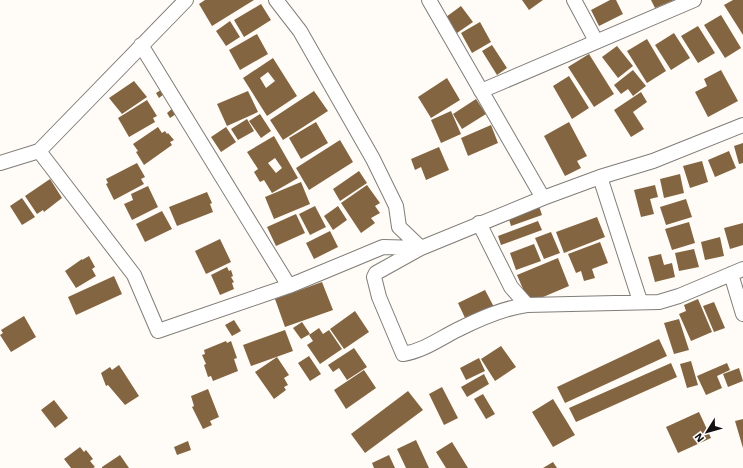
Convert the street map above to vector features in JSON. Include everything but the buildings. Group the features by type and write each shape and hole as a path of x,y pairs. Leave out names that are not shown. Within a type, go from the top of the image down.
{"street":[{"path":"0,162 39,151 140,44 186,0"},
{"path":"276,0 300,31 373,159 396,206 399,227 420,248"},
{"path":"429,0 543,198"},
{"path":"574,0 596,41"},
{"path":"481,91 694,0"},
{"path":"140,44 289,286"},
{"path":"743,125 653,161 600,177 479,223 420,248 376,273 374,277 379,298 403,354 415,352 459,329 510,307 527,305 640,301 659,302 679,296 737,271 743,314"},
{"path":"39,151 134,275 158,331 289,286 383,247 420,248"},
{"path":"600,177 640,301"},
{"path":"479,223 511,287 527,305"}]}
